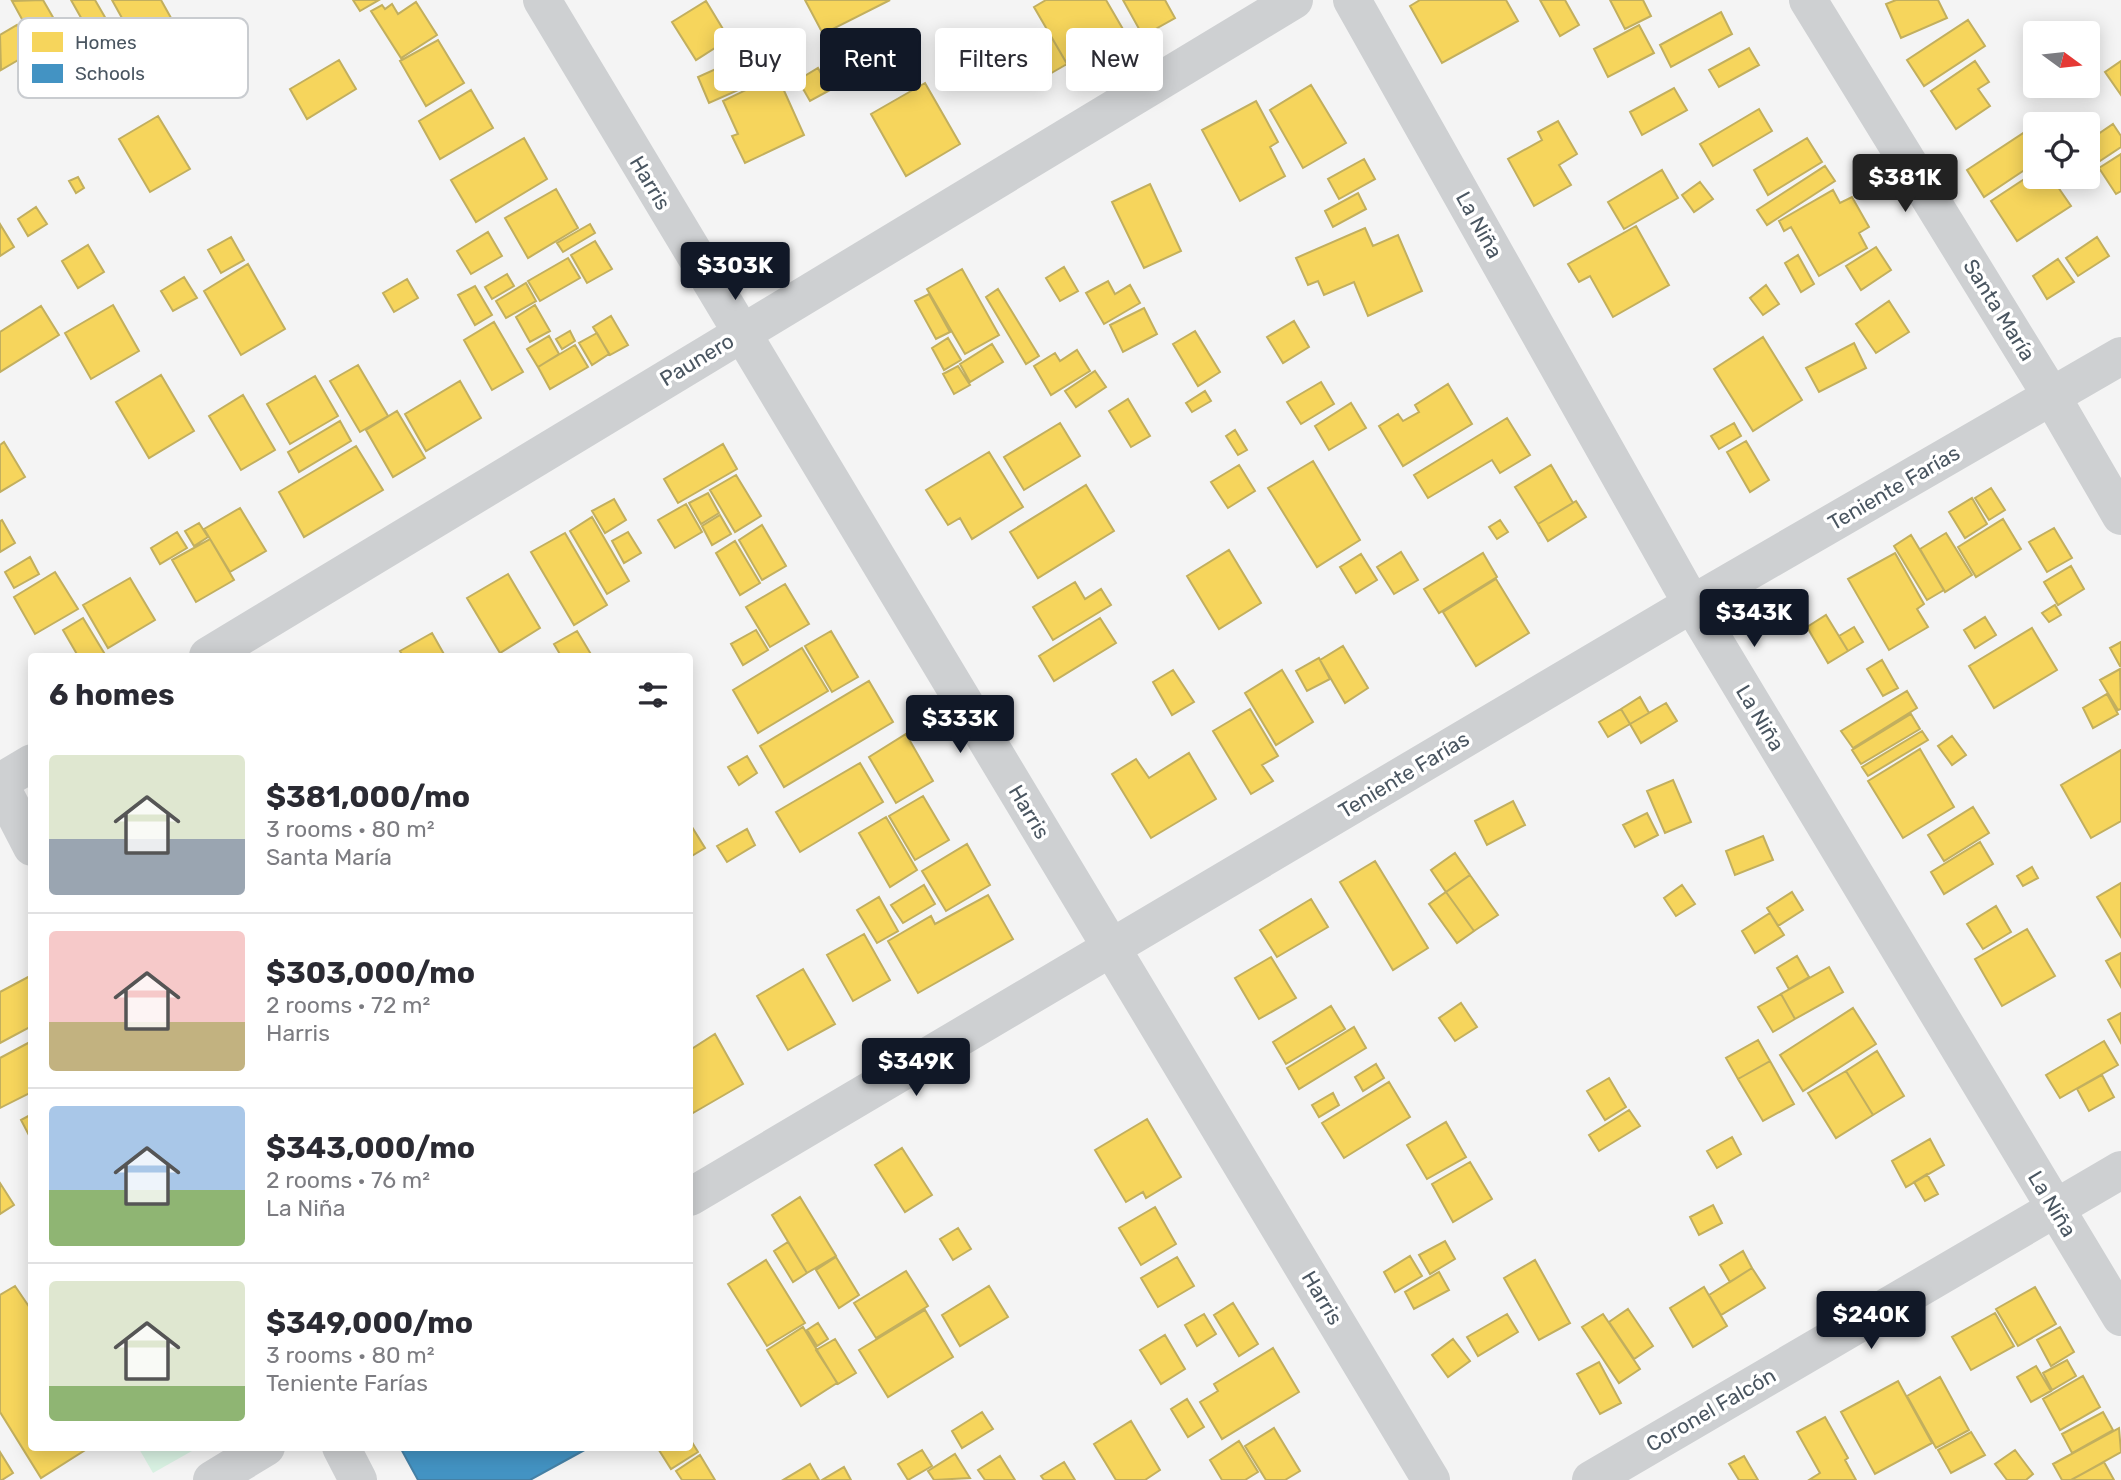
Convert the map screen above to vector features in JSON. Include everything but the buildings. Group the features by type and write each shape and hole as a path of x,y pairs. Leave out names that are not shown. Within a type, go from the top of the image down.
{"street":[{"name":"Harris","path":"542,0 740,334 1431,1480"},
{"name":"Paunero","path":"213,653 1294,0"},
{"name":"La Niña","path":"1352,0 1692,604 2121,1317"},
{"name":"Santa María","path":"1808,0 2052,397 2121,516"},
{"name":"Teniente Farías","path":"693,1195 1692,604 2121,356"},
{"path":"28,766 0,784 28,838"},
{"name":"Coronel Falcón","path":"1591,1480 2121,1170"},
{"path":"212,1480 259,1451"},
{"path":"343,1451 358,1480"}],"green space":[{"path":"140,1451 192,1451 153,1473"}]}
